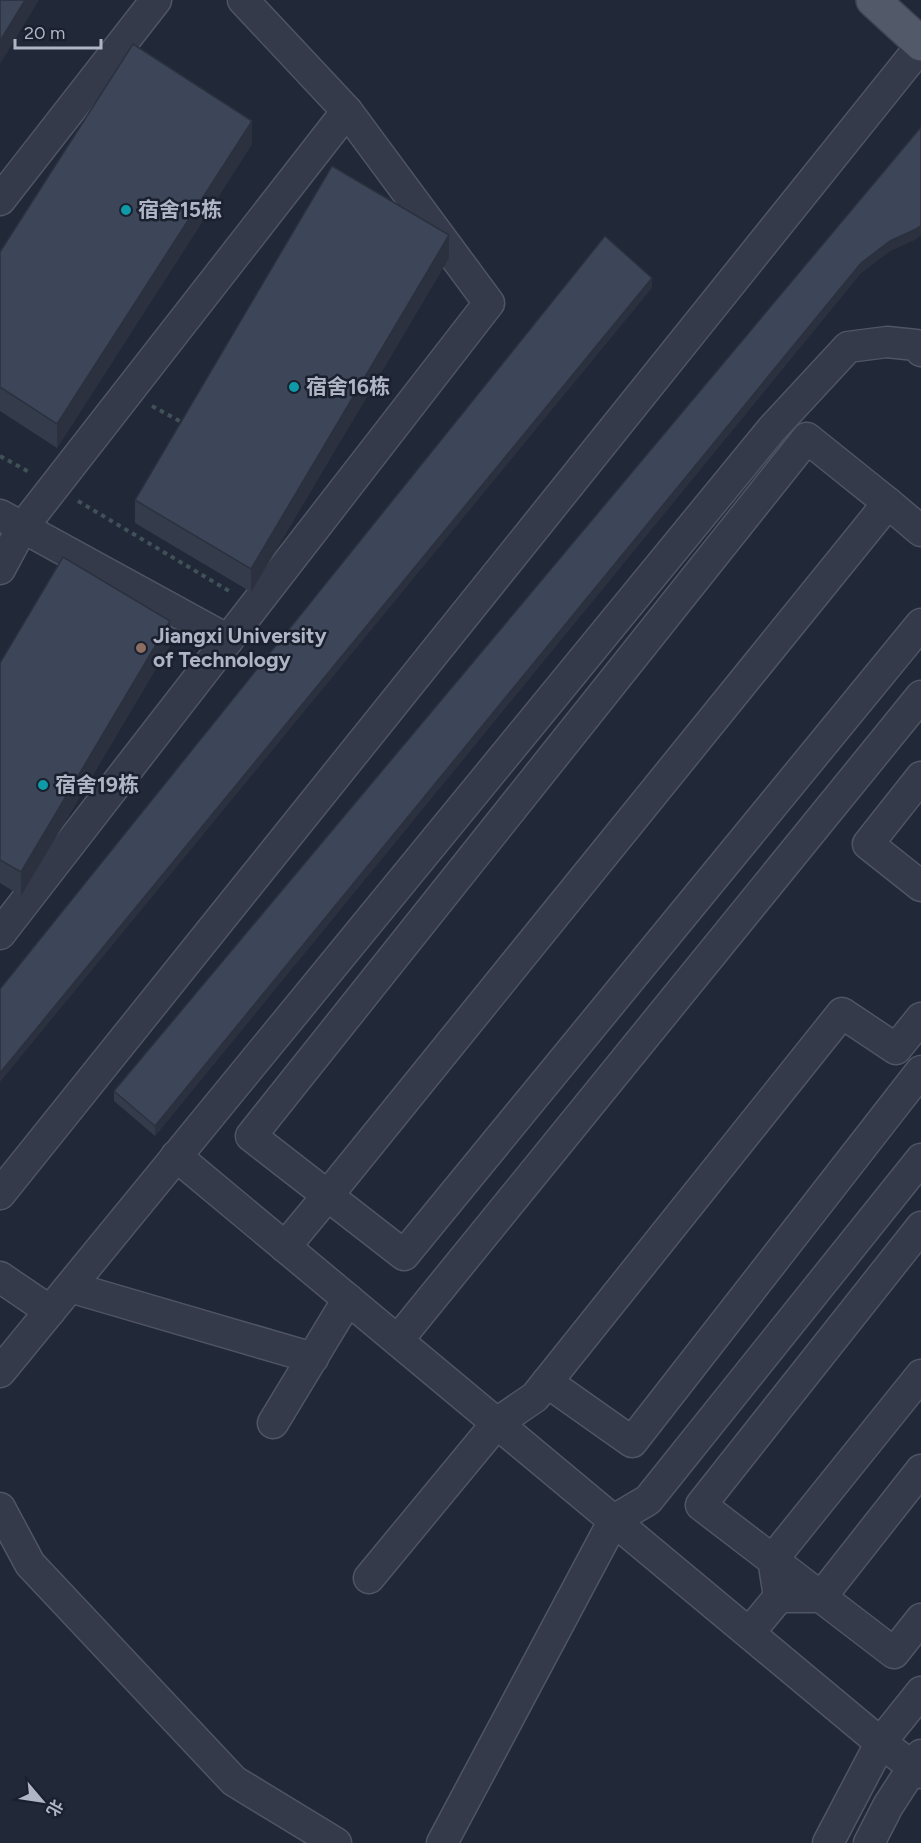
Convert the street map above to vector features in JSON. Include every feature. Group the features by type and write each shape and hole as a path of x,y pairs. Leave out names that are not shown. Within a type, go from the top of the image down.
{"main road":[{"path":"879,2 921,45"}],"street":[{"path":"0,200 156,0"},
{"path":"4,923 254,607 489,303 347,111 243,0"},
{"path":"0,1194 921,45"},
{"path":"0,568 11,521 54,487 347,111"},
{"path":"0,1372 772,429 848,347 887,342 916,345 921,351"},
{"path":"921,531 807,438 251,1136 404,1255 921,624"},
{"path":"285,1247 888,503"},
{"path":"11,521 228,640"},
{"path":"398,1340 921,696"},
{"path":"921,777 868,844 921,886"},
{"path":"369,1578 497,1423 535,1397 842,1013 896,1049 921,1018"},
{"path":"547,1382 632,1442 921,1071"},
{"path":"176,1156 881,1742 918,1765 869,1843"},
{"path":"442,1843 614,1520 648,1500 921,1160"},
{"path":"921,1227 701,1505 894,1653 921,1619"},
{"path":"0,1277 50,1311"},
{"path":"70,1287 312,1358"},
{"path":"273,1423 348,1299"},
{"path":"772,1560 921,1375"},
{"path":"821,1597 921,1470"},
{"path":"0,1508 30,1564 234,1781 336,1843"},
{"path":"772,1560 780,1597"},
{"path":"750,1633 780,1597"},
{"path":"780,1597 821,1597"},
{"path":"828,1843 881,1742 921,1692"}],"path":[{"path":"128,393 192,427"},
{"path":"0,456 254,607"}],"building":[{"path":"0,0 25,0 0,41"},
{"name":"宿舍15栋","path":"133,44 252,121 57,424 0,387 0,252"},
{"path":"921,127 921,226 890,241 861,263 155,1126 114,1091"},
{"name":"宿舍16栋","path":"332,166 449,235 251,569 135,500"},
{"path":"605,236 652,278 0,1073 0,989"},
{"name":"宿舍19栋","path":"63,557 170,621 21,872 0,860 0,663"}],"place":[{"name":"宿舍15栋","path":"126,210"},
{"name":"宿舍16栋","path":"294,387"},
{"name":"Jiangxi University of Technology","path":"141,648"},
{"name":"宿舍19栋","path":"43,785"}]}
